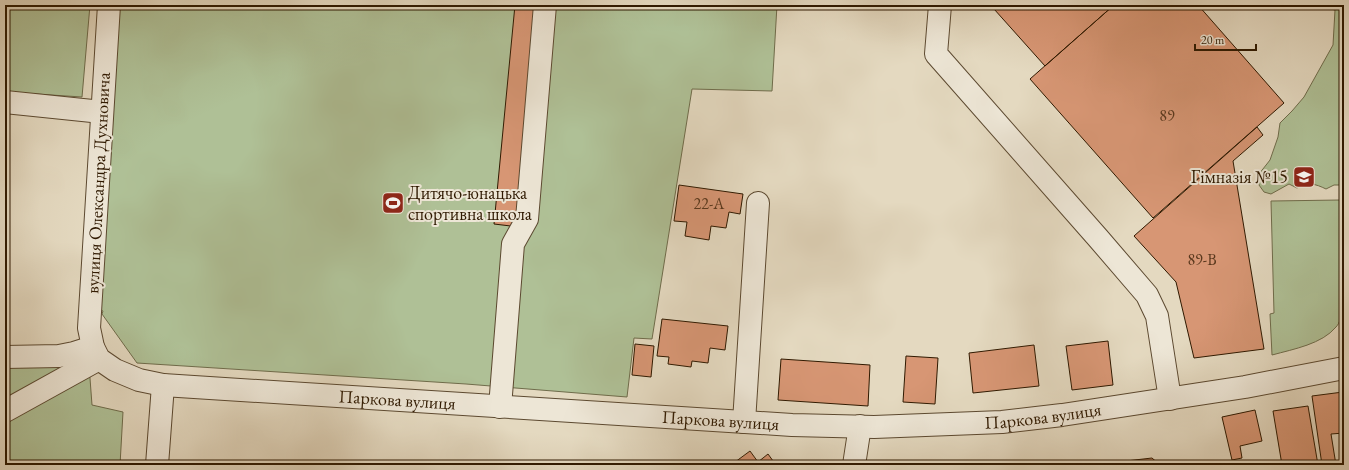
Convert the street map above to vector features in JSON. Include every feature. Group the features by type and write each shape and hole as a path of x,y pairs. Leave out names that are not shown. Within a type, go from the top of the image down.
{"street":[{"name":"вулиця Олександра Духновича","path":"96,353 89,328 109,5"},
{"path":"500,407 513,244 527,219 545,5"},
{"path":"940,5 936,54 1147,295 1157,316 1170,398"},
{"path":"5,102 102,112"},
{"path":"744,422 758,203"},
{"path":"5,358 59,356 74,353 96,353"},
{"path":"5,411 96,353"},
{"name":"Паркова вулиця","path":"96,353 115,370 139,380 163,385 792,426 946,425 1002,422 1062,415 1245,387 1344,368"},
{"path":"158,465 163,385"},
{"path":"854,465 860,426"}],"shaded area":[{"path":"5,5 90,5 82,97 5,92"},
{"name":"Дитячо-юнацька спортивна школа","path":"109,5 777,5 772,91 692,89 652,339 634,338 627,397 466,384 137,363 102,314 103,311 91,305"},
{"path":"1276,5 1325,5 1325,9 1284,9"},
{"path":"1331,5 1344,5 1344,135 1341,140 1340,147 1344,176 1340,181 1340,185 1334,185 1326,189 1311,184 1304,184 1297,188 1289,184 1271,194 1264,192 1259,185 1259,174 1270,160 1278,137 1280,123 1304,97 1333,45 1335,10 1331,9"},
{"path":"1340,200 1342,312 1339,322 1330,333 1315,342 1272,355 1270,314 1274,313 1271,201"},
{"path":"5,360 89,365 92,405 123,412 120,465 5,465"}],"building":[{"path":"515,5 538,5 519,227 494,224"},
{"path":"997,5 1114,5 1045,66 994,9"},
{"path":"1114,5 1198,5 1284,103 1153,218 1030,79"},
{"path":"1343,22 1344,40 1341,40"},
{"path":"1257,127 1263,135 1233,161 1264,349 1194,358 1176,282 1134,236"},
{"path":"679,185 743,194 740,214 729,212 726,228 711,226 709,240 685,236 687,222 674,221"},
{"path":"662,319 728,326 725,350 710,348 708,363 692,361 691,367 668,364 669,357 657,356"},
{"path":"1108,341 1113,385 1072,390 1066,346"},
{"path":"635,344 654,346 651,377 632,375"},
{"path":"1034,345 1039,386 973,393 969,353"},
{"path":"906,356 938,358 935,404 903,402"},
{"path":"781,359 870,365 868,406 778,400"},
{"path":"1343,392 1344,433 1331,434 1336,465 1322,465 1312,396"},
{"path":"1308,406 1318,465 1282,465 1273,411"},
{"path":"1255,410 1262,441 1240,446 1242,458 1232,460 1222,417"},
{"path":"750,451 758,462 768,454 776,465 731,465"},
{"path":"1152,458 1160,465 1126,465 1126,461"}],"place":[{"name":"Гімназія №15","path":"1304,177"},
{"name":"Дитячо-юнацька спортивна школа","path":"393,203"}]}
